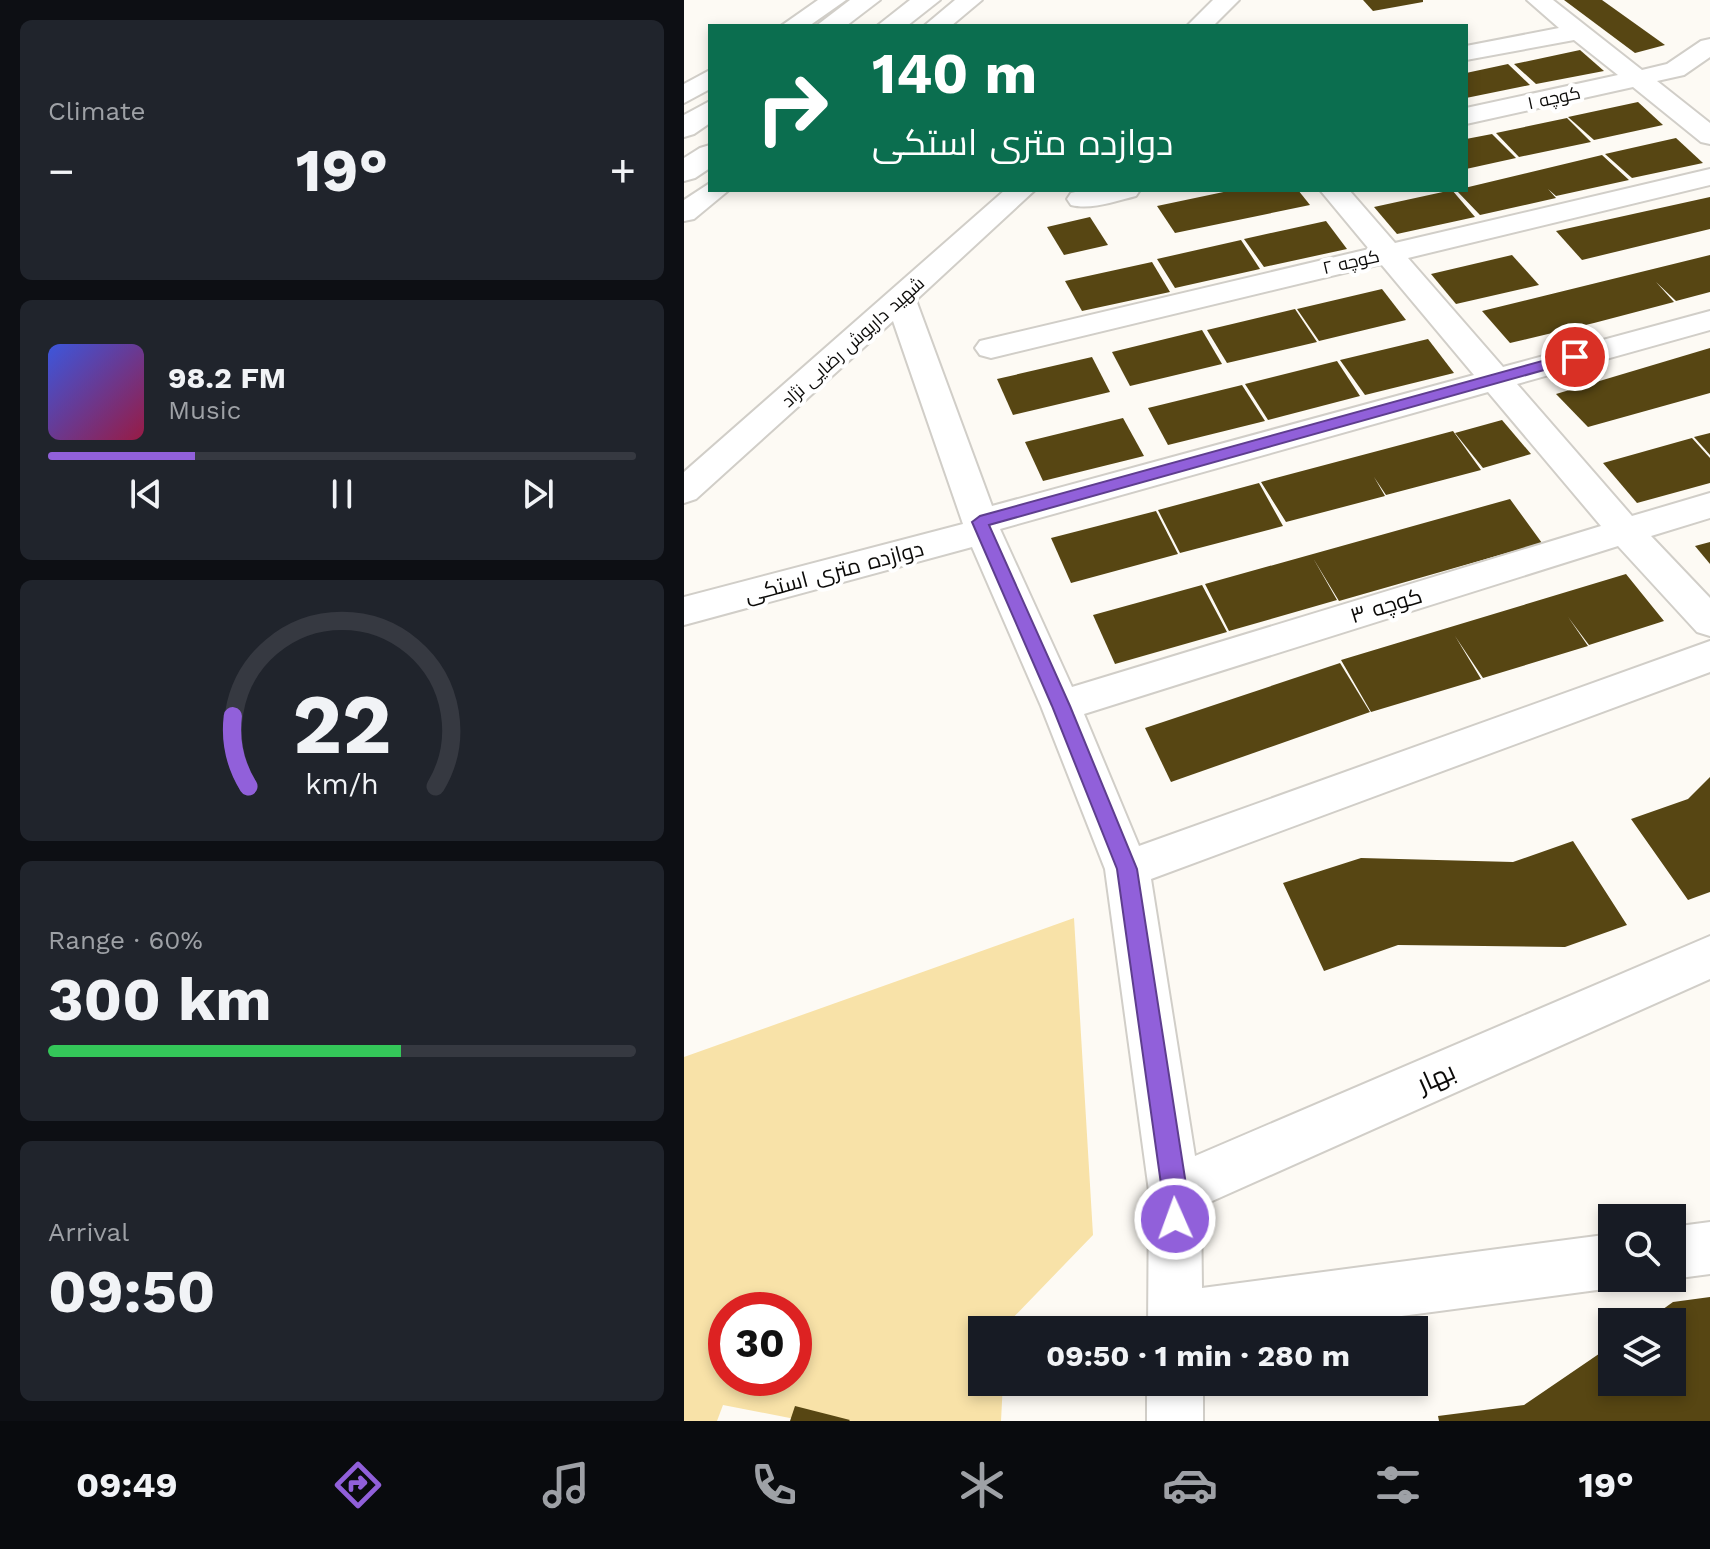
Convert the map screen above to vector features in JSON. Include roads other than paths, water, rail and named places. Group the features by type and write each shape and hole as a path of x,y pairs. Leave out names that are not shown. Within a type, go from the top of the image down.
{"main road":[{"path":"893,24 927,0"},
{"path":"684,172 708,155"}],"street":[{"path":"939,24 970,0"},
{"path":"1201,24 1227,0"},
{"path":"1539,0 1710,136"},
{"path":"799,24 846,8"},
{"path":"1468,53 1581,31"},
{"name":"کوچه ۱","path":"1468,116 1675,70 1710,46"},
{"path":"696,116 708,83"},
{"name":"کوچه ۲","path":"991,348 1710,177"},
{"path":"684,213 712,192"},
{"name":"شهید داریوش رضایی نژاد","path":"684,491 1019,192"},
{"path":"1081,199 1116,192"},
{"path":"1336,192 1624,530 1710,622"},
{"path":"901,300 982,526 1061,706 1127,869 1175,1191 1175,1316"},
{"name":"دوازده متری استکی","path":"684,611 1493,379 1710,320"},
{"name":"کوچه ۳","path":"1061,706 1710,505"},
{"path":"1127,869 1710,656"},
{"name":"بهار","path":"1175,1191 1703,960"},
{"path":"1686,1251 1710,1248"},
{"path":"1230,1316 1598,1263"},
{"path":"1175,1396 1175,1421"}]}
